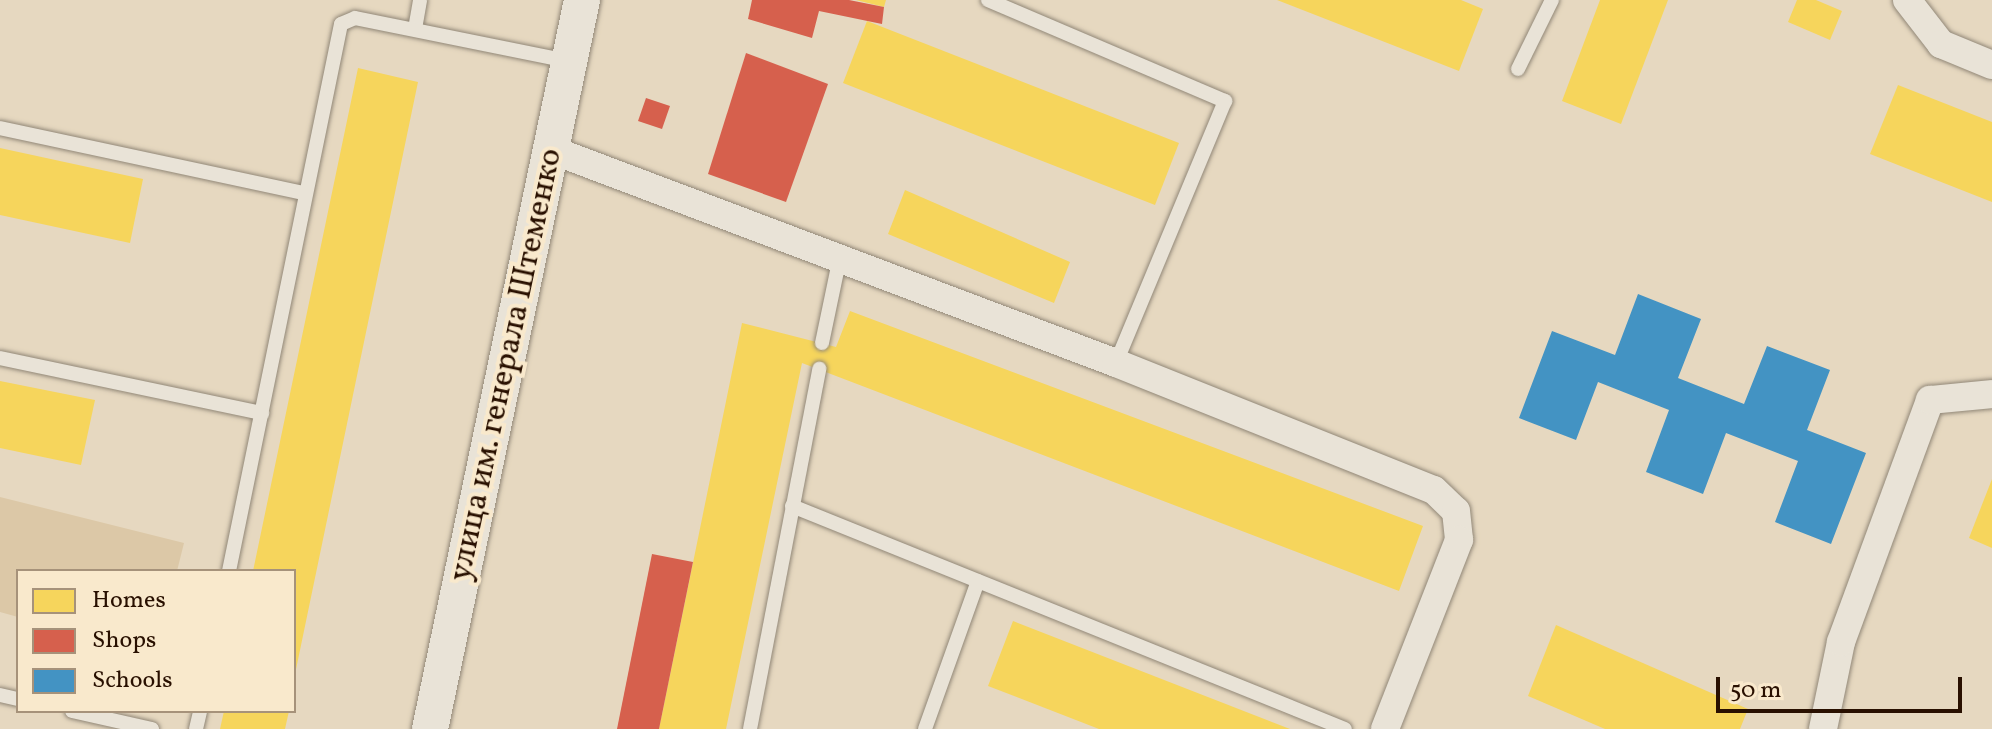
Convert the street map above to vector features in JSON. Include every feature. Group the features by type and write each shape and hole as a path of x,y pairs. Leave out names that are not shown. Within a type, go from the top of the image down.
{"street":[{"name":"улица им. генерала Штеменко","path":"430,729 582,0"},
{"path":"1907,0 1941,44 1992,65"},
{"path":"552,150 1116,363 1434,490 1456,511 1459,540 1385,729"},
{"path":"1823,729 1841,642 1930,400 1992,394"}],"lane":[{"path":"415,29 420,0"},
{"path":"988,0 1225,101 1116,363"},
{"path":"1518,69 1552,0"},
{"path":"229,569 341,24 355,18 569,61"},
{"path":"0,128 304,193"},
{"path":"822,343 840,257"},
{"path":"0,358 262,413"},
{"path":"750,729 819,369"},
{"path":"792,506 1345,729"},
{"path":"925,729 978,581"},
{"path":"81,713 152,729"}],"shaded area":[{"path":"0,497 184,543 178,569 16,569 16,616 0,612"}],"building: Homes":[{"path":"856,0 886,0 884,7"},
{"path":"1277,0 1461,0 1483,9 1459,71"},
{"path":"1600,0 1668,0 1621,124 1562,101"},
{"path":"1797,0 1816,0 1842,11 1830,40 1788,22"},
{"path":"867,21 1179,143 1155,205 843,83"},
{"path":"358,68 418,82 296,669 296,569 253,569"},
{"path":"1898,85 1992,122 1992,202 1870,154"},
{"path":"0,148 143,179 130,243 0,215"},
{"path":"905,190 1070,262 1054,303 888,234"},
{"path":"850,311 1423,526 1399,591 802,363 726,729 659,729 742,323 836,347"},
{"path":"0,381 95,400 81,465 0,448"},
{"path":"1992,479 1992,548 1969,538"},
{"path":"1013,621 1290,729 1099,729 988,686"},
{"path":"1556,625 1748,709 1740,729 1605,729 1528,696"},
{"path":"224,713 289,713 285,729 220,729"}],"building: Shops":[{"path":"752,0 849,0 884,7 882,24 819,11 812,38 748,19"},
{"path":"746,53 828,84 786,202 708,174"},
{"path":"646,98 670,106 662,129 638,121"},
{"path":"652,554 693,562 659,729 617,729"}],"building: Schools":[{"path":"1638,294 1701,319 1678,378 1744,404 1767,346 1830,370 1807,430 1866,453 1831,544 1775,522 1798,461 1726,433 1703,494 1646,472 1669,410 1598,382 1576,440 1519,418 1552,331 1615,355"}]}
